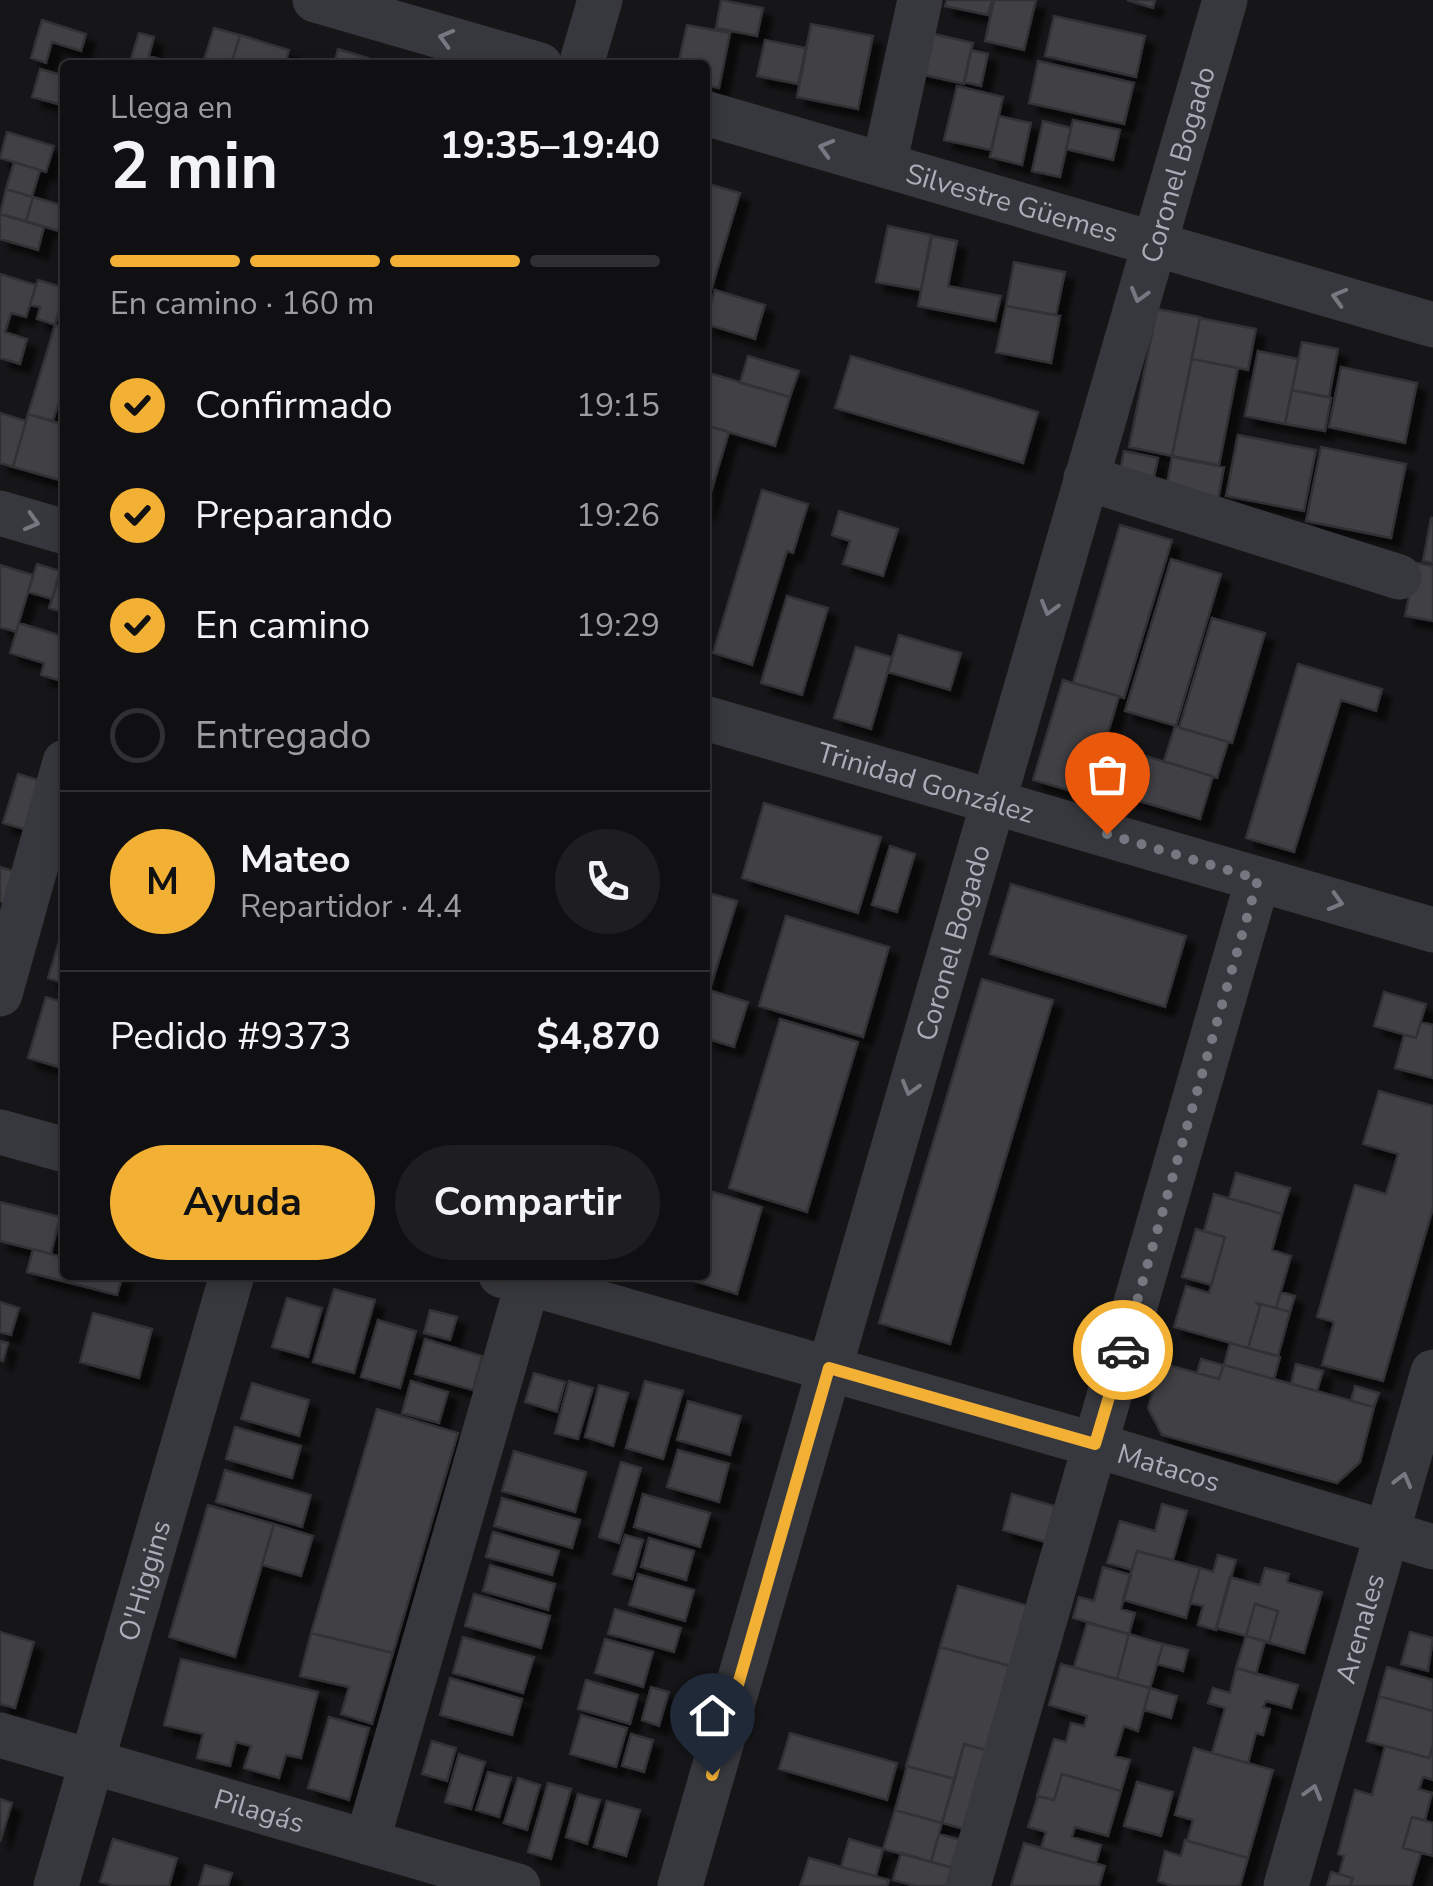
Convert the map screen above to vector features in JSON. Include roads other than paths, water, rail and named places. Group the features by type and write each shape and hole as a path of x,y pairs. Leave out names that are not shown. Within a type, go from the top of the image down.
{"street":[{"path":"315,0 523,60"},
{"path":"582,60 600,0"},
{"path":"884,164 920,0"},
{"name":"Coronel Bogado","path":"680,1886 1225,0"},
{"name":"Silvestre Güemes","path":"710,114 1433,325"},
{"path":"1086,478 1399,577"},
{"path":"0,513 60,531"},
{"name":"Trinidad González","path":"710,719 1433,930"},
{"path":"0,994 60,780"},
{"path":"968,1886 1258,879"},
{"path":"0,1132 60,1149"},
{"name":"O'Higgins","path":"56,1886 231,1280"},
{"path":"367,1842 519,1280"},
{"name":"Matacos","path":"527,1280 1095,1444 1433,1547"},
{"name":"Arenales","path":"1286,1886 1433,1372"},
{"name":"Pilagás","path":"0,1735 518,1886"}]}
